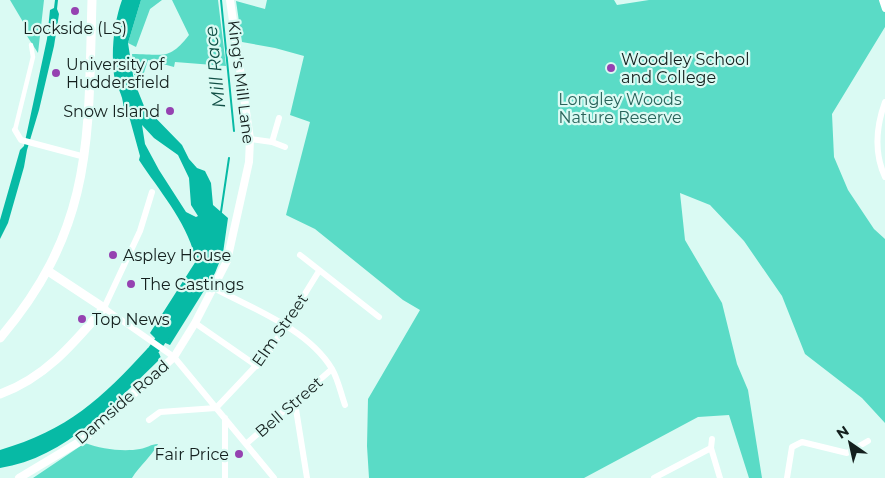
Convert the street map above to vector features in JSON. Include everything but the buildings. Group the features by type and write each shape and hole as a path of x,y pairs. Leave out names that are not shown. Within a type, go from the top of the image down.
{"main road":[{"path":"0,338 20,314 48,271 71,217 85,157 89,124 92,0"},
{"path":"0,394 13,389 43,370 68,350 104,308 48,271"}],"street":[{"name":"King's Mill Lane","path":"173,356 195,323 228,261 250,162 250,139 230,0"},
{"path":"882,0 885,8"},
{"path":"31,45 33,57 15,130 21,140 85,157"},
{"path":"885,102 877,139 879,161 885,177"},
{"path":"272,142 280,118"},
{"path":"250,139 272,142 285,147"},
{"path":"152,192 140,231 104,308 173,356 274,478"},
{"path":"300,255 379,317"},
{"name":"Elm Street","path":"216,408 257,366 286,327 320,271"},
{"path":"214,288 286,327 313,346 332,369 346,405"},
{"path":"195,323 257,366"},
{"name":"Damside Road","path":"19,478 84,439 173,356"},
{"name":"Bell Street","path":"246,444 332,369"},
{"path":"295,403 307,478"},
{"path":"149,420 160,412 216,408"},
{"path":"225,418 225,478"},
{"path":"712,439 711,448 720,478"},
{"path":"788,478 792,447 802,442 847,453 868,440"},
{"path":"654,478 711,448"}],"green space":[{"path":"10,0 44,0 38,53 27,36 29,32"},
{"path":"141,0 162,0 150,9 136,47 128,43"},
{"path":"172,0 218,0 226,66 175,62 174,67 148,60 143,76 134,75 132,54 165,54 176,49 189,35"},
{"name":"Longley Woods Nature Reserve","path":"267,0 614,0 617,5 649,0 885,0 885,27 832,114 834,157 848,190 874,229 885,239 885,423 862,398 805,354 782,296 744,241 710,205 680,193 685,240 722,303 737,364 748,390 762,478 749,478 729,415 698,417 584,478 369,478 367,446 368,399 420,310 403,300 315,229 286,215 310,122 290,115 304,56 242,42 236,1 265,9"},
{"path":"85,443 119,450 140,449 158,444 132,478 33,478"}],"shaded area":[{"path":"55,0 58,0 57,9 59,14 54,46 24,167 8,223 0,239 0,220 20,150 24,146 47,39 50,10 54,8"},
{"path":"122,0 141,0 128,43 134,81 144,106 182,145 189,159 197,168 205,171 211,183 213,205 228,218 223,253 215,273 170,345 156,339 150,333 196,261 187,234 180,221 139,160 140,156 129,116 126,115 127,110 123,109 123,101 115,79 113,66 114,37","holes":["142,125 154,138 178,155 189,178 191,205 198,216 196,217 186,212 159,170 145,144"]},
{"path":"148,348 159,353 161,358 88,426 47,453 24,462 0,468 0,450 45,433 82,411 115,383"}],"waterway":[{"name":"Mill Race","path":"221,0 234,131"},
{"name":"Mill Race","path":"221,212 229,158"},
{"path":"144,363 168,330"}],"place":[{"name":"Lockside (LS)","path":"75,11"},
{"name":"Woodley School and College","path":"611,68"},
{"name":"University of Huddersfield","path":"56,73"},
{"name":"Snow Island","path":"170,111"},
{"name":"Aspley House","path":"113,255"},
{"name":"The Castings","path":"131,284"},
{"name":"Top News","path":"82,319"},
{"name":"Fair Price","path":"239,454"}]}
